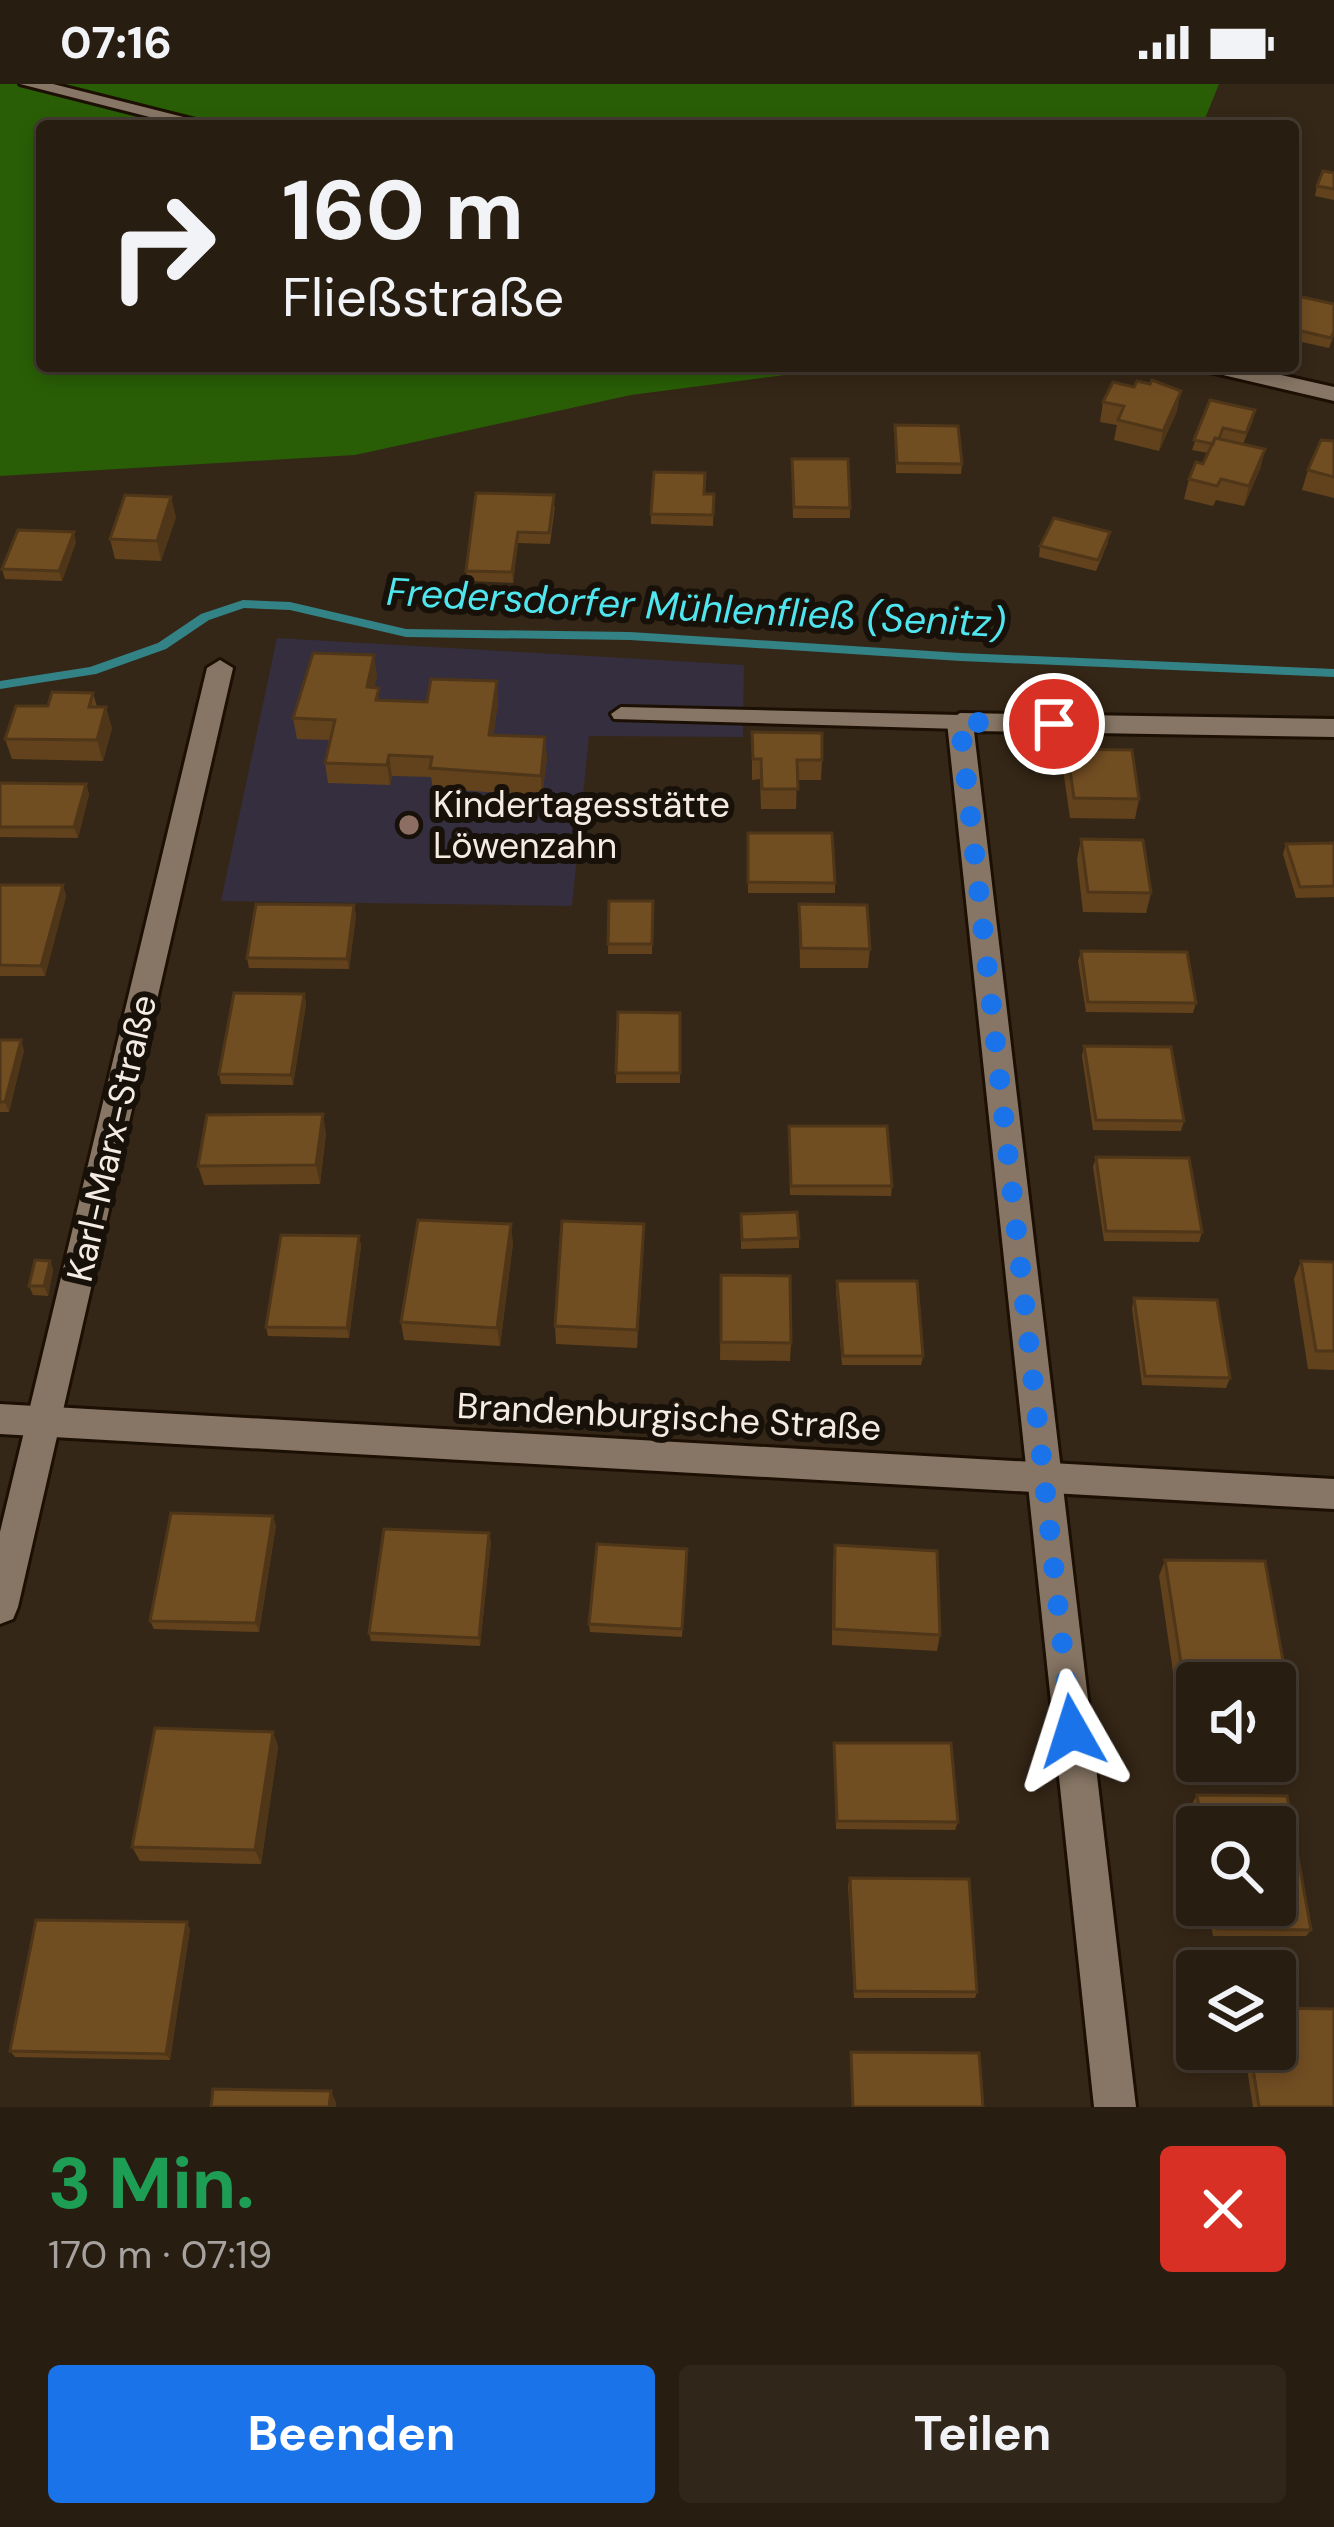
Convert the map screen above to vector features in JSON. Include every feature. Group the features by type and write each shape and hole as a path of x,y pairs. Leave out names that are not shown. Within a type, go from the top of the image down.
{"street":[{"path":"29,84 183,120"},
{"path":"1240,372 1334,394"},
{"name":"Karl-Marx-Straße","path":"0,1607 220,668"},
{"path":"1114,2107 960,722 1334,728"},
{"name":"Brandenburgische Straße","path":"0,1419 1334,1494"}],"lane":[{"path":"621,714 960,722"}],"shaded area":[{"name":"Kindertagesstätte Löwenzahn","path":"277,638 744,665 743,737 589,736 572,906 221,901"}],"green space":[{"path":"0,84 1219,84 1204,120 36,120 36,372 809,372 631,395 355,455 0,476"}],"building":[{"path":"1323,171 1334,173 1334,189 1317,186"},
{"path":"1299,296 1334,304 1331,338 1299,330"},
{"path":"1152,380 1181,391 1163,431 1118,420 1124,406 1103,402 1113,382 1134,387 1137,381 1150,384"},
{"path":"1210,400 1255,410 1246,433 1223,428 1213,444 1194,440"},
{"path":"895,425 958,426 962,464 897,463"},
{"path":"1215,438 1265,449 1249,486 1221,479 1217,486 1189,479 1196,462 1203,464"},
{"path":"1321,440 1334,441 1334,477 1308,470"},
{"path":"792,459 848,459 850,508 794,507"},
{"path":"654,472 705,473 704,494 714,494 713,515 651,514"},
{"path":"476,493 554,495 549,533 518,532 512,572 466,571"},
{"path":"125,495 171,497 157,541 110,539"},
{"path":"1054,518 1110,532 1098,560 1040,546"},
{"path":"18,530 74,532 59,571 2,569"},
{"path":"313,653 374,655 367,687 379,688 376,700 427,702 431,679 497,681 489,735 545,737 541,776 430,768 432,757 389,755 387,765 325,763 335,720 293,718"},
{"path":"52,692 93,693 89,707 106,707 97,740 5,739 16,706 48,706"},
{"path":"752,732 822,733 822,760 797,760 798,789 762,789 761,759 753,759"},
{"path":"1067,749 1132,750 1139,799 1074,798"},
{"path":"0,783 86,784 74,827 0,827"},
{"path":"748,833 832,833 835,883 748,882"},
{"path":"1081,839 1143,840 1151,893 1088,892"},
{"path":"1334,843 1334,886 1300,887 1286,844"},
{"path":"0,885 63,885 41,966 0,965"},
{"path":"609,901 653,901 652,944 608,944"},
{"path":"256,904 354,905 347,959 247,958"},
{"path":"799,904 867,905 870,949 801,948"},
{"path":"1081,951 1187,952 1196,1003 1088,1002"},
{"path":"234,993 304,994 291,1075 219,1074"},
{"path":"618,1012 680,1013 680,1073 616,1073"},
{"path":"0,1040 21,1040 5,1102 0,1102"},
{"path":"1084,1046 1171,1047 1184,1121 1096,1120"},
{"path":"323,1114 316,1165 198,1166 207,1115"},
{"path":"789,1126 887,1126 892,1186 791,1186"},
{"path":"1096,1157 1189,1158 1202,1232 1106,1231"},
{"path":"797,1212 799,1238 742,1240 741,1214"},
{"path":"418,1220 511,1224 497,1328 401,1322"},
{"path":"562,1221 644,1224 637,1330 555,1326"},
{"path":"281,1235 359,1236 347,1328 266,1327"},
{"path":"35,1260 50,1261 44,1286 29,1286"},
{"path":"1301,1261 1334,1262 1334,1351 1316,1351"},
{"path":"721,1275 790,1276 791,1343 721,1342"},
{"path":"837,1281 917,1281 923,1356 843,1356"},
{"path":"1134,1298 1217,1300 1230,1378 1145,1376"},
{"path":"171,1513 273,1516 256,1623 150,1621"},
{"path":"384,1529 489,1533 479,1638 369,1633"},
{"path":"597,1544 687,1549 682,1629 589,1624"},
{"path":"835,1545 937,1551 940,1635 834,1629"},
{"path":"1165,1560 1265,1561 1283,1662 1181,1662"},
{"path":"155,1728 273,1732 255,1850 132,1847"},
{"path":"834,1743 951,1743 958,1822 837,1821"},
{"path":"1197,1795 1287,1796 1289,1806 1199,1806"},
{"path":"1296,1846 1311,1930 1217,1929 1296,1926"},
{"path":"850,1878 969,1879 977,1992 855,1991"},
{"path":"36,1920 187,1922 166,2054 10,2051"},
{"path":"1296,2008 1334,2009 1334,2107 1259,2107 1253,2070 1296,2070"},
{"path":"851,2052 979,2053 983,2107 853,2107"},
{"path":"213,2089 331,2091 329,2107 211,2107"}],"waterway":[{"name":"Fredersdorfer Mühlenfließ (Senitz)","path":"0,685 92,671 162,646 205,617 243,604 290,606 406,633 630,636 1334,673"}],"place":[{"name":"Kindertagesstätte Löwenzahn","path":"409,825"}],"route":[{"path":"1054,724 960,722 1072,1731"}]}
